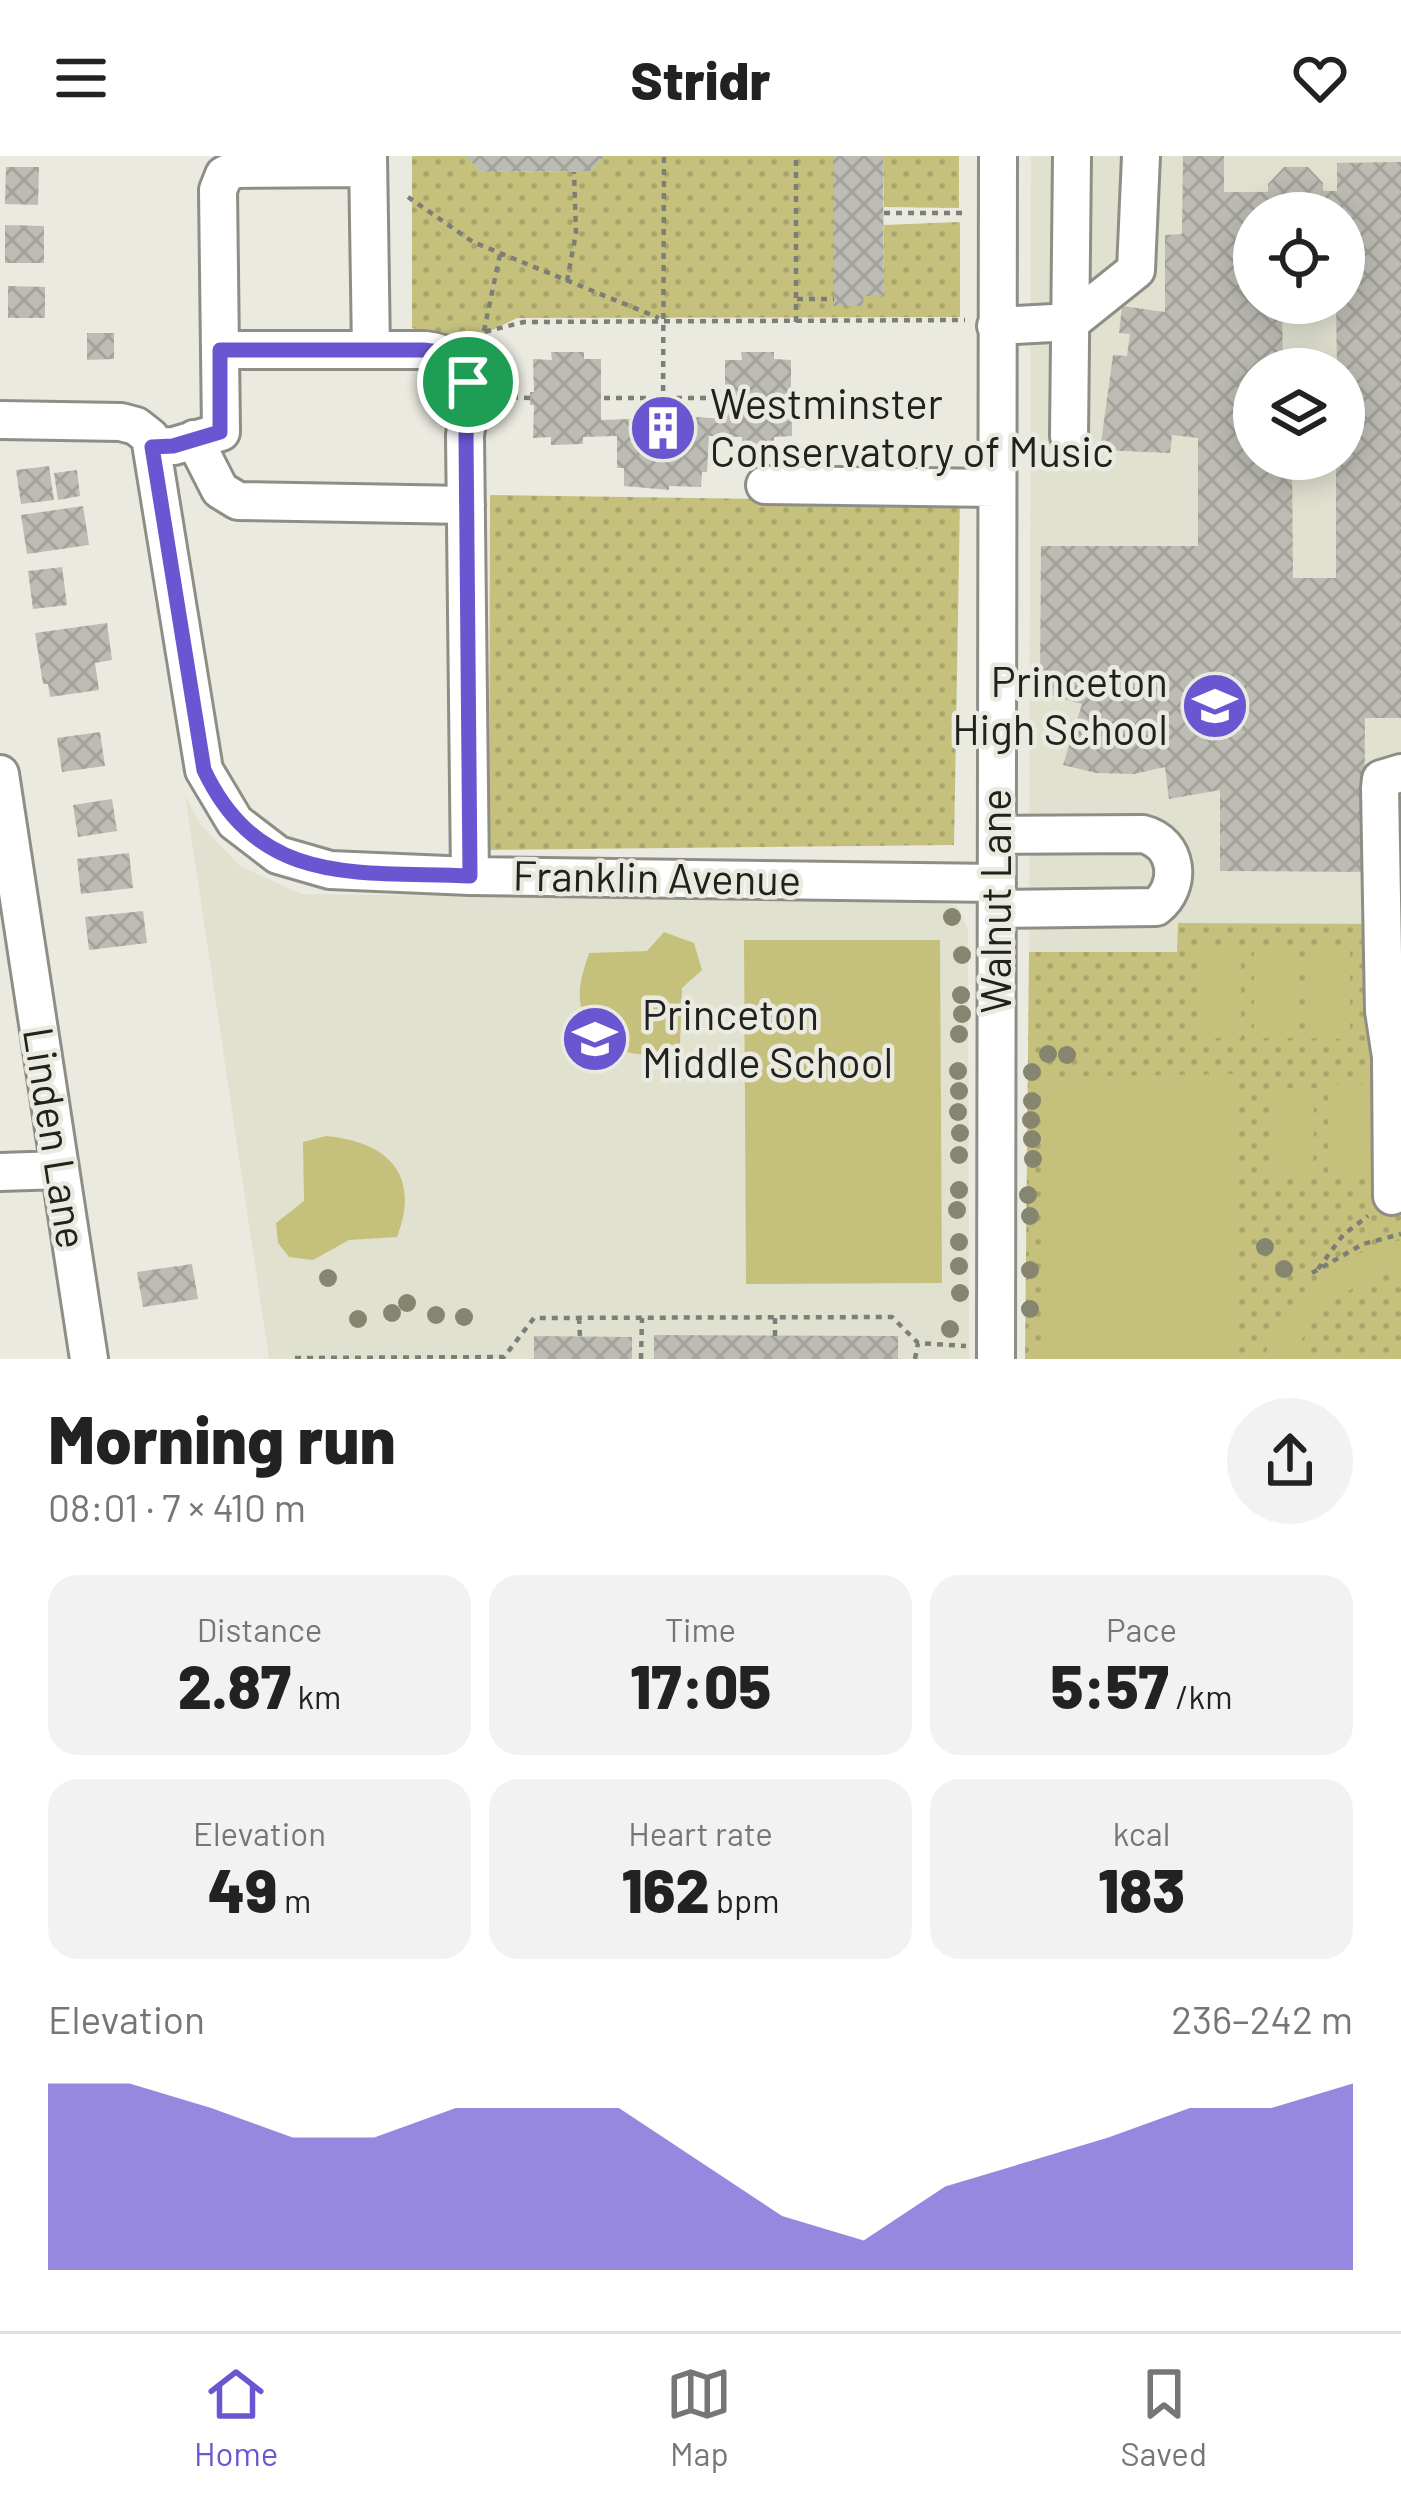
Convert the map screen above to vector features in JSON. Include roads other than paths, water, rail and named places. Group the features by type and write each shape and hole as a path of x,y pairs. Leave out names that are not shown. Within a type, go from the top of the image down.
{"street":[{"name":"Walnut Lane","path":"984,1353 997,835 996,488 982,323 998,156"},
{"path":"1069,436 1072,156"},
{"path":"982,323 1071,322 1136,269 1141,156"},
{"path":"0,420 121,422 147,433 152,447 220,432 218,190 224,175 236,169 368,162 371,350"},
{"path":"220,350 440,352 460,364 469,395 470,876"},
{"path":"194,440 220,490 238,501 466,505"},
{"name":"Franklin Avenue","path":"152,447 204,770 226,810 256,841 305,865 330,870 997,896 1148,910 1162,904 1171,885 1170,849 1153,836 997,835"},
{"path":"765,485 996,488"},
{"path":"1392,1196 1380,788 1381,779 1401,773"},
{"name":"Linden Lane","path":"0,774 89,1359"},
{"path":"0,1172 60,1170"}],"place":[{"name":"Westminster Conservatory of Music","path":"663,428"},
{"name":"Princeton High School","path":"1215,706"},
{"name":"Princeton Middle School","path":"595,1039"}]}
